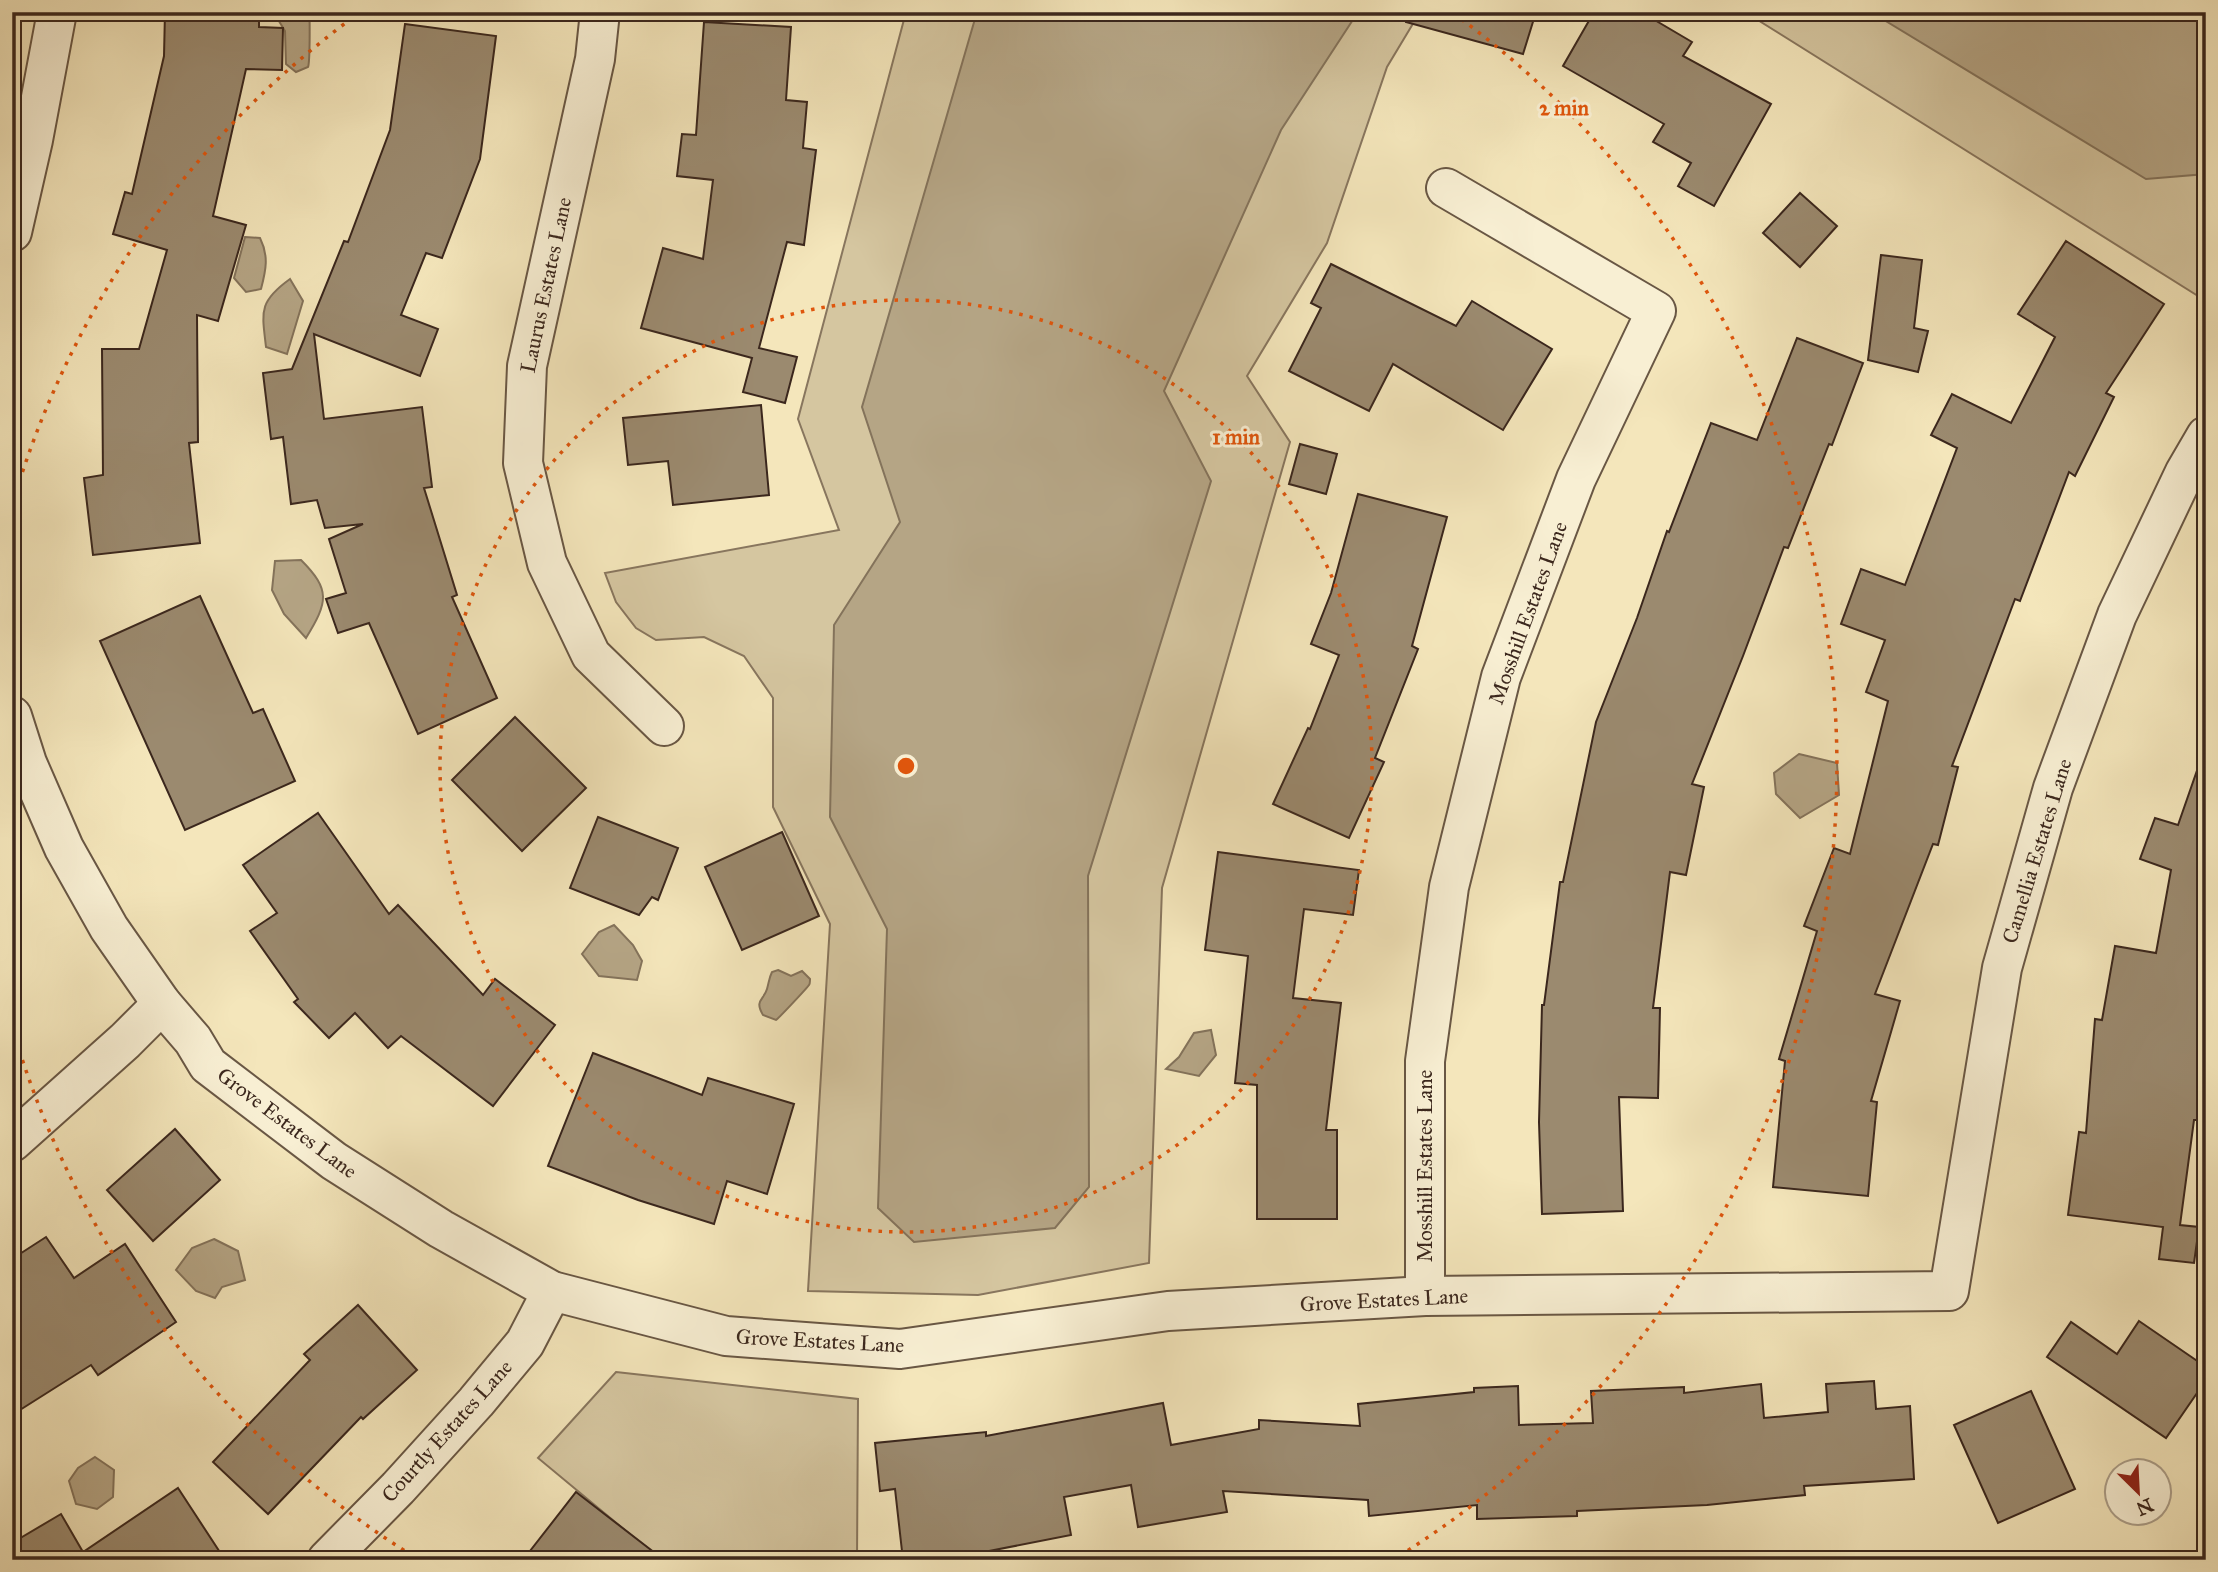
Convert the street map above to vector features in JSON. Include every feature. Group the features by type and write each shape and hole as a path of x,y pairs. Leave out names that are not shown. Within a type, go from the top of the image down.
{"street":[{"path":"12,232 33,140 57,12"},
{"name":"Laurus Estates Lane","path":"600,12 595,59 527,366 523,463 547,563 591,654 664,726"},
{"name":"Mosshill Estates Lane","path":"1424,1296 1425,1061 1449,887 1501,677 1576,479 1656,311 1446,188"},
{"name":"Camellia Estates Lane","path":"1948,1291 2003,968 2053,788 2117,615 2185,472 2206,436"},
{"name":"Grove Estates Lane","path":"12,716 27,763 64,848 109,928 162,1004 193,1040 208,1065 334,1161 441,1229 552,1291 726,1336 900,1349 1168,1311 1424,1296 1948,1291"},
{"path":"12,1142 125,1041 162,1004"},
{"name":"Courtly Estates Lane","path":"327,1560 398,1488 476,1402 525,1343 552,1291"}],"shaded area":[{"path":"309,12 308,67 296,72 286,64 285,31 274,13"},
{"path":"906,12 1420,12 1387,67 1327,243 1247,376 1290,442 1162,888 1149,1263 978,1295 808,1291 830,924 773,807 773,698 744,656 704,637 656,640 636,628 616,602 605,573 839,530 798,419"},
{"path":"977,12 1358,12 1281,130 1164,391 1211,481 1088,876 1089,1187 1055,1228 914,1242 878,1208 887,929 830,817 834,625 900,522 862,407"},
{"path":"1745,12 2206,12 2206,301"},
{"path":"1871,12 2206,12 2206,174 2146,179"},
{"path":"245,237 260,238 266,263 261,289 246,292 234,278"},
{"path":"290,279 303,301 287,354 266,347 263,316 264,308 272,294"},
{"path":"301,560 318,580 323,597 319,615 306,638 284,614 272,590 275,561"},
{"path":"1799,754 1837,763 1839,795 1800,818 1776,794 1774,773"},
{"path":"614,925 633,945 642,961 637,980 599,976 582,954 599,932"},
{"path":"778,970 791,976 802,971 810,981 776,1020 763,1015 759,1006 772,972"},
{"path":"1211,1030 1216,1055 1199,1076 1166,1069 1179,1057 1194,1033"},
{"path":"214,1239 238,1251 245,1280 222,1287 215,1298 196,1291 176,1270 192,1248"},
{"path":"616,1372 858,1399 857,1560 661,1560 538,1458"},
{"path":"95,1457 114,1470 113,1497 97,1509 76,1504 69,1481 78,1468"}],"building":[{"path":"165,12 259,12 259,27 283,28 282,70 246,69 213,216 246,225 218,321 197,315 198,442 189,443 200,543 93,555 84,478 103,475 102,349 139,349 167,250 113,234 125,192 132,194 164,56"},
{"path":"1407,12 1536,12 1523,54 1406,22"},
{"path":"1594,12 1641,12 1692,42 1683,56 1771,104 1714,206 1678,186 1691,163 1653,142 1664,124 1563,66"},
{"path":"704,22 791,27 786,100 807,102 803,148 816,150 804,245 787,242 759,348 797,357 785,403 743,392 752,358 641,328 663,248 703,259 713,180 677,176 682,134 696,135"},
{"path":"405,24 496,36 480,159 442,258 426,253 401,315 438,329 420,376 314,334 324,419 422,407 432,487 424,488 457,595 452,597 497,698 418,734 369,623 338,633 326,599 346,593 329,539 363,524 325,528 317,500 291,504 283,437 271,439 263,373 292,369 344,241 348,242 390,130"},
{"path":"1800,193 1837,226 1800,267 1763,233"},
{"path":"2066,241 2164,304 2106,393 2114,397 2075,476 2069,472 2020,601 2015,599 1952,766 1958,767 1938,845 1933,844 1875,994 1900,1001 1871,1101 1877,1102 1868,1196 1773,1187 1785,1061 1779,1059 1817,931 1804,926 1834,848 1850,854 1888,701 1866,692 1885,640 1841,624 1861,569 1905,585 1957,448 1931,435 1952,394 2011,423 2055,337 2018,314"},
{"path":"1881,255 1922,260 1914,328 1928,331 1918,372 1868,360"},
{"path":"1331,264 1456,326 1472,301 1552,349 1503,430 1393,364 1369,411 1289,371 1321,308 1311,303"},
{"path":"1797,338 1863,363 1788,548 1784,547 1692,784 1704,787 1686,875 1670,872 1653,1008 1660,1008 1658,1098 1619,1097 1623,1211 1542,1214 1539,1122 1542,1005 1560,882 1563,882 1596,722 1637,618 1667,531 1669,532 1711,423 1757,440"},
{"path":"761,405 769,495 673,505 668,461 628,465 623,418"},
{"path":"1300,444 1337,454 1326,494 1289,484"},
{"path":"1358,494 1447,517 1412,646 1418,649 1375,758 1384,762 1349,838 1273,804 1308,728 1310,729 1339,655 1311,644 1331,593"},
{"path":"200,596 253,713 263,709 295,781 185,830 100,641"},
{"path":"515,717 586,788 522,851 452,780"},
{"path":"2201,759 2206,759 2206,1074 2202,1120 2194,1120 2180,1225 2199,1227 2194,1263 2159,1259 2163,1227 2068,1215 2079,1132 2086,1133 2095,1019 2102,1020 2115,946 2156,953 2171,870 2140,859 2155,818 2178,825"},
{"path":"318,813 389,914 398,905 483,995 495,979 555,1025 493,1106 401,1036 388,1048 355,1013 329,1038 294,1002 298,999 250,931 277,913 243,865"},
{"path":"598,817 678,848 658,900 652,897 639,915 570,888"},
{"path":"782,832 819,916 742,950 705,867"},
{"path":"1218,852 1359,870 1353,915 1304,909 1293,998 1341,1003 1326,1130 1337,1130 1337,1219 1257,1219 1257,1085 1235,1083 1248,956 1205,950"},
{"path":"593,1053 702,1095 708,1078 794,1104 767,1194 727,1181 714,1224 638,1200 548,1166"},
{"path":"175,1129 220,1180 153,1241 107,1190"},
{"path":"46,1237 74,1278 125,1244 176,1322 98,1375 91,1365 12,1415 12,1259"},
{"path":"358,1305 417,1370 363,1419 361,1417 268,1514 213,1462 310,1360 304,1354"},
{"path":"2139,1321 2206,1367 2206,1380 2166,1438 2047,1357 2071,1322 2117,1354"},
{"path":"1874,1381 1876,1409 1910,1406 1914,1479 1804,1486 1805,1495 1707,1505 1577,1511 1577,1516 1477,1519 1477,1505 1369,1516 1368,1500 1223,1491 1227,1512 1138,1527 1131,1485 1064,1497 1071,1535 984,1552 903,1560 895,1489 880,1491 875,1443 986,1432 986,1436 1163,1403 1171,1445 1259,1429 1259,1420 1360,1426 1358,1404 1474,1392 1474,1388 1518,1386 1519,1425 1593,1423 1591,1391 1684,1387 1684,1393 1761,1384 1764,1418 1828,1412 1826,1384"},
{"path":"2031,1391 2075,1489 1998,1523 1954,1425"},
{"path":"178,1488 225,1560 12,1560 12,1543 61,1514 83,1552"},
{"path":"576,1492 664,1560 523,1560"}]}
